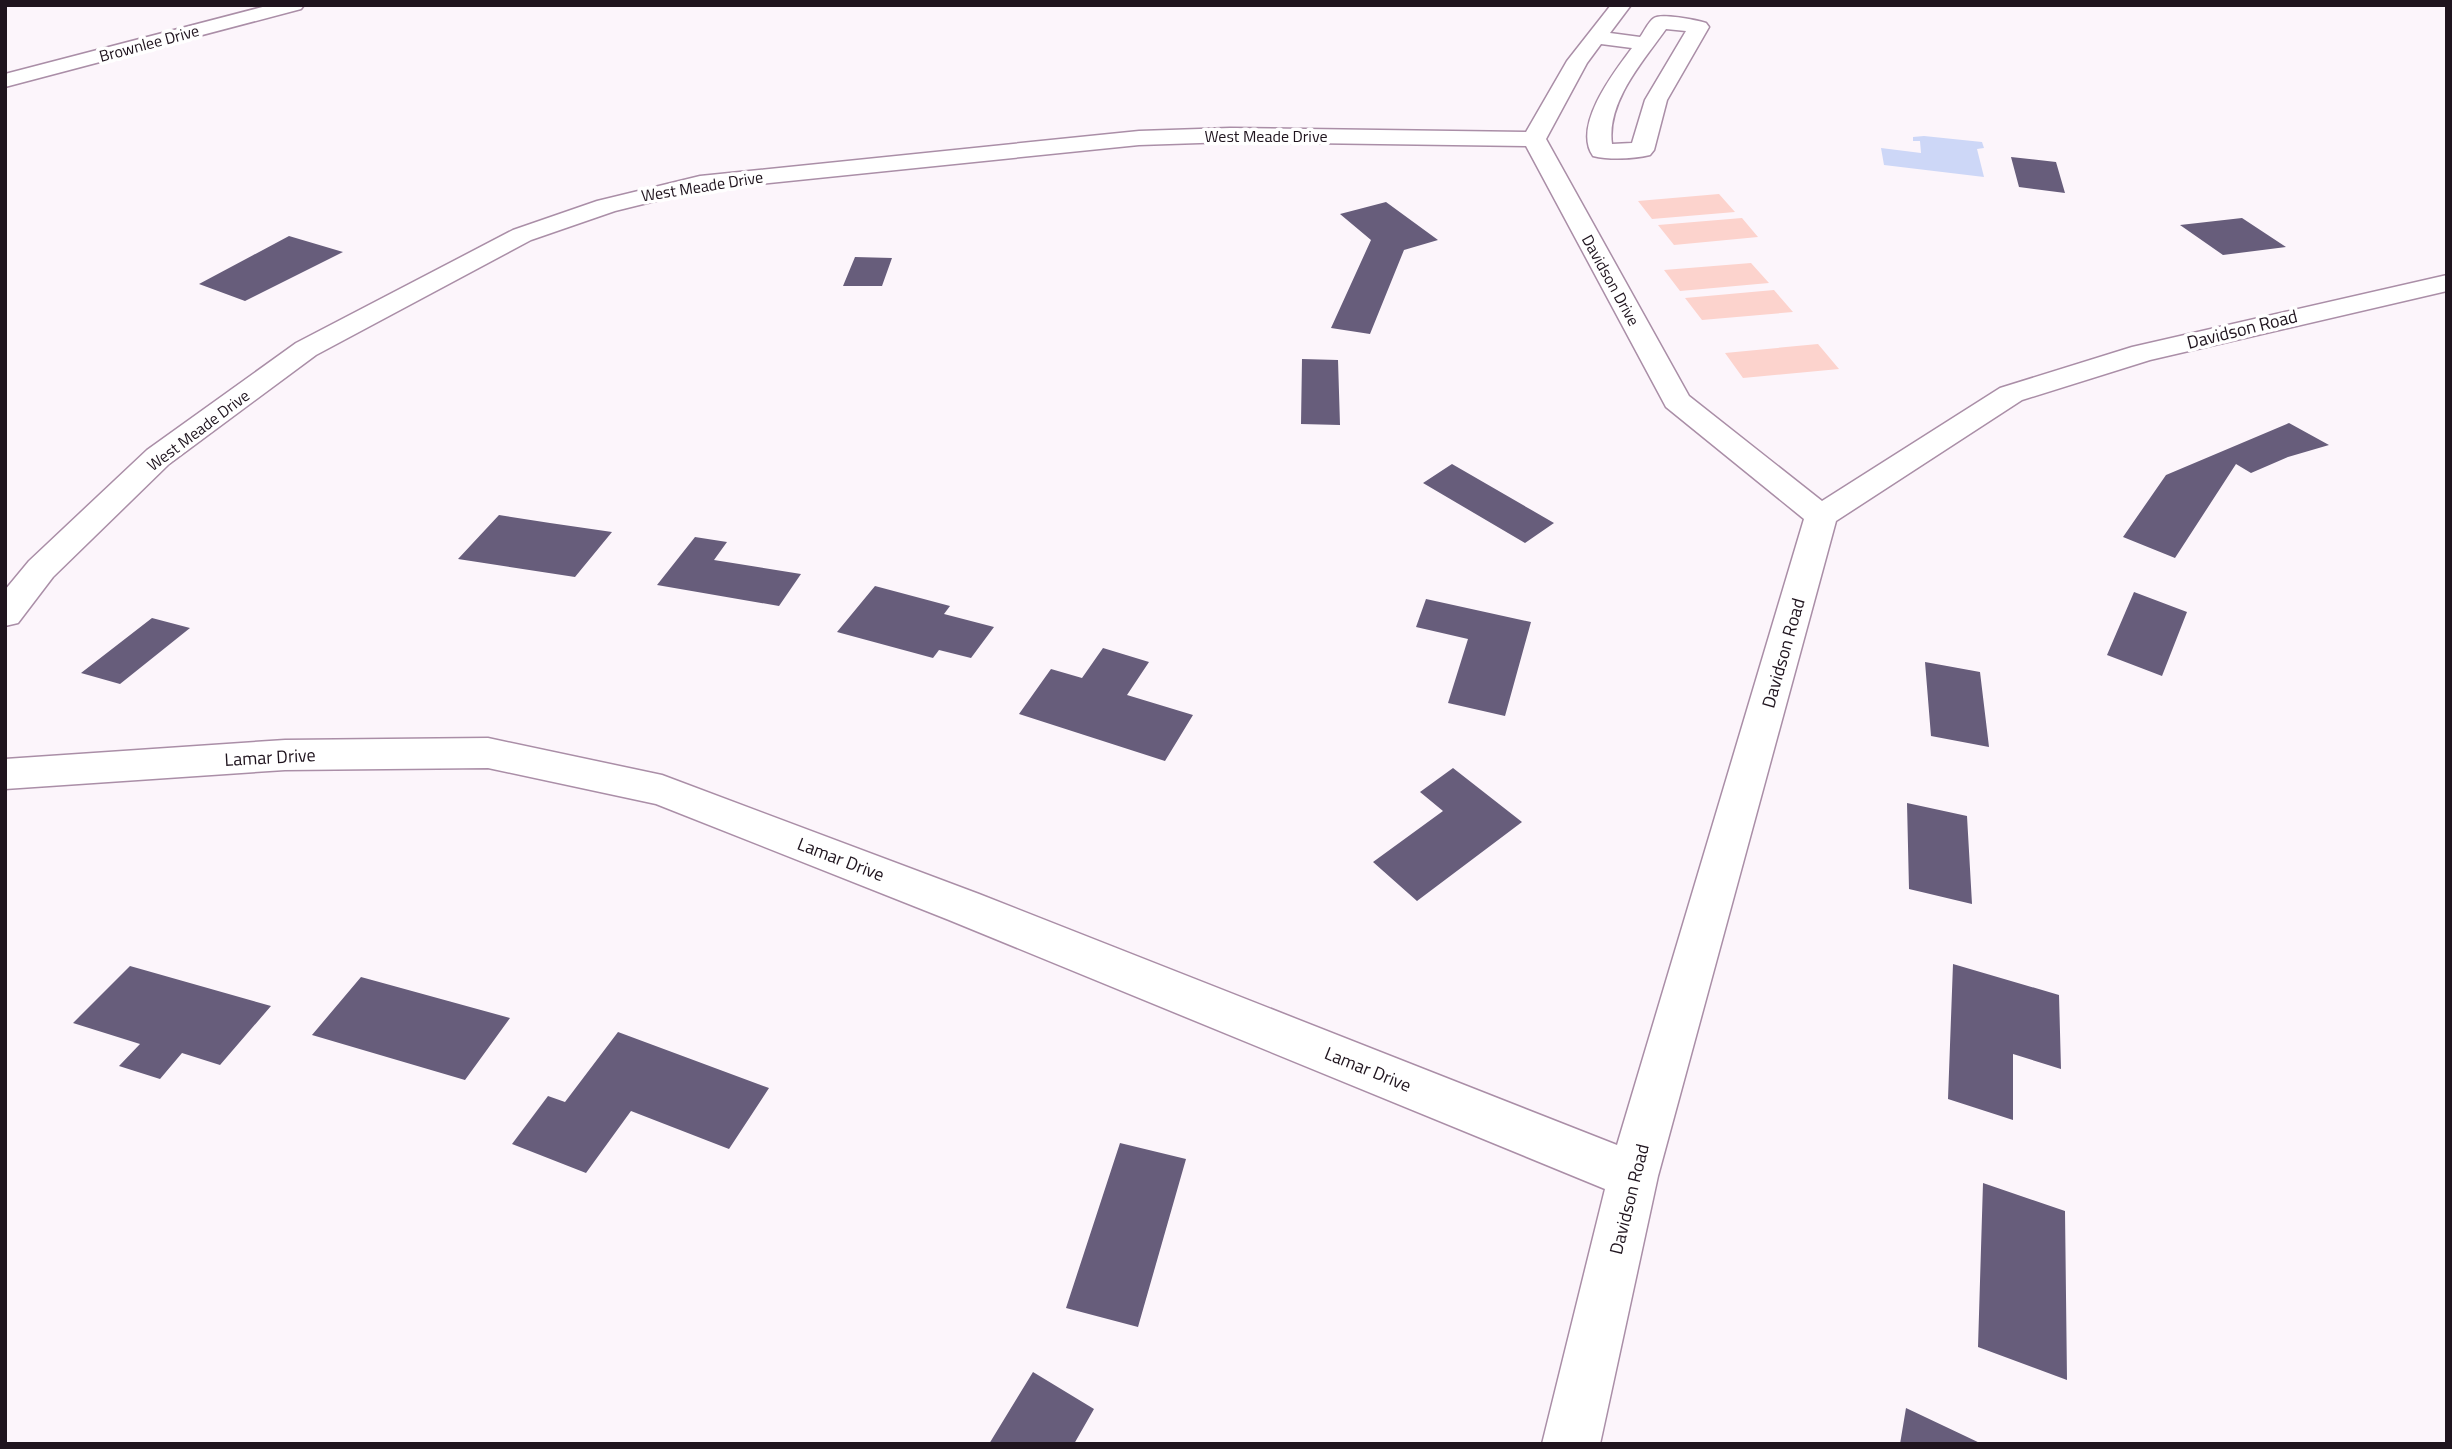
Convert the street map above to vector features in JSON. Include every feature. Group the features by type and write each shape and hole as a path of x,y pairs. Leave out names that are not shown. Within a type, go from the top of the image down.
{"street":[{"name":"Brownlee Drive","path":"5,81 293,5"},
{"path":"1534,139 1577,61 1621,5"},
{"path":"1661,22 1699,27 1655,99 1646,121 1642,150 1601,151 1597,138 1612,97 1645,44 1661,22"},
{"path":"1597,37 1645,44"},
{"path":"1561,90 1612,97"},
{"name":"West Meade Drive","path":"5,614 40,569 158,457 306,349 522,235 606,206 700,183 1139,138 1230,135 1534,139"},
{"name":"Davidson Drive","path":"1534,139 1677,401 1821,516"},
{"name":"Davidson Road","path":"1571,1444 1633,1176 1821,516 2011,394 2142,353 2447,283"},
{"name":"Lamar Drive","path":"5,775 285,755 488,753 662,790 964,907 1633,1176"}],"shaded area":[{"path":"1719,194 1735,212 1652,219 1638,201"},
{"path":"1742,218 1758,237 1674,245 1658,225"},
{"path":"1751,263 1769,283 1680,291 1664,270"},
{"path":"1774,290 1793,312 1702,320 1685,298"},
{"path":"1818,344 1839,369 1743,378 1725,353"}],"water":[{"path":"1913,137 1982,142 1984,148 1977,149 1984,177 1884,165 1881,148 1921,153 1920,141 1913,141"}],"building":[{"path":"2011,157 2056,162 2065,193 2019,187"},
{"path":"1386,202 1438,240 1404,250 1370,334 1331,328 1371,240 1340,214"},
{"path":"2242,218 2286,247 2223,255 2180,225"},
{"path":"289,236 343,252 245,301 199,284"},
{"path":"855,257 892,258 882,286 843,286"},
{"path":"1302,359 1338,360 1340,425 1301,424"},
{"path":"2289,423 2329,445 2288,457 2251,473 2236,464 2175,558 2123,537 2166,475"},
{"path":"1452,464 1554,523 1525,543 1423,483"},
{"path":"499,515 612,532 575,577 458,559"},
{"path":"695,537 727,542 714,560 801,574 779,606 657,585"},
{"path":"875,586 950,606 944,614 994,627 971,658 939,650 933,658 837,632"},
{"path":"2134,592 2187,612 2162,676 2107,655"},
{"path":"1426,599 1531,622 1505,716 1448,703 1468,639 1416,627"},
{"path":"152,618 190,628 120,684 81,673"},
{"path":"1103,648 1149,662 1127,695 1193,715 1165,761 1019,714 1051,669 1082,678"},
{"path":"1925,662 1980,672 1989,747 1931,736"},
{"path":"1453,768 1522,822 1417,901 1373,862 1443,811 1420,792"},
{"path":"1907,803 1967,816 1972,904 1909,889"},
{"path":"1953,964 2059,995 2061,1069 2013,1054 2013,1120 1948,1099"},
{"path":"130,966 271,1006 220,1065 182,1053 160,1079 119,1066 140,1044 73,1023"},
{"path":"361,977 510,1018 465,1080 312,1035"},
{"path":"618,1032 769,1088 729,1149 631,1111 586,1173 512,1144 548,1096 565,1102"},
{"path":"1120,1143 1186,1159 1138,1327 1066,1308"},
{"path":"1983,1183 2065,1211 2067,1380 1978,1347"},
{"path":"1033,1372 1094,1409 1074,1444 989,1444"},
{"path":"1906,1408 1982,1444 1900,1444"}]}
